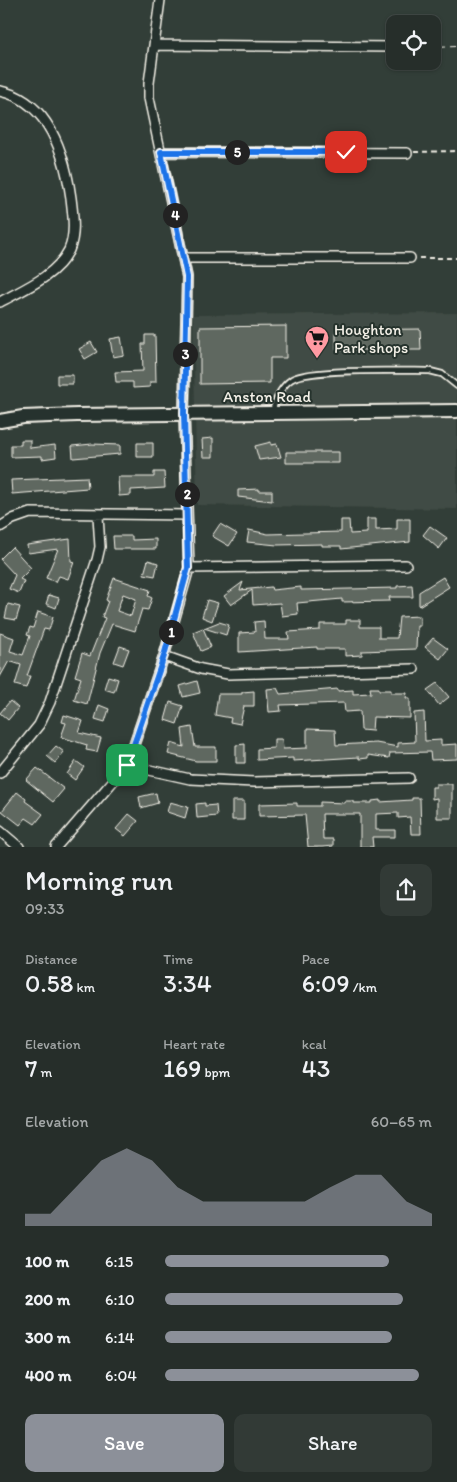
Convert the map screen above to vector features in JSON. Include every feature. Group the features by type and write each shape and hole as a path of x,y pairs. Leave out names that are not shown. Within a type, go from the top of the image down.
{"main road":[{"name":"Anston Road","path":"0,421 77,415 457,411"}],"street":[{"path":"56,847 127,765 164,656 188,568 184,413 187,277 149,98 149,83 160,0"},
{"path":"154,45 386,47"},
{"path":"0,91 10,93 34,109 42,117 56,140 64,157 73,213 74,234 68,250 50,273 0,302"},
{"path":"161,152 407,153"},
{"path":"184,258 410,258"},
{"path":"0,527 12,518 30,514 98,516 187,515"},
{"path":"0,773 39,725 50,702 97,560 100,547 98,516"},
{"path":"188,568 406,565"},
{"path":"164,656 201,669 228,674 414,670"},
{"path":"127,765 190,779 254,782 409,778"},
{"path":"0,831 19,847"}],"lane":[{"path":"272,412 281,389 302,375 333,372 430,371 442,374 457,386"}],"path":[{"path":"441,47 457,46"},
{"path":"407,153 457,151"},
{"path":"410,258 457,258"}],"shaded area":[{"path":"457,313 457,509 197,505 193,315"}],"building":[{"path":"286,326 286,358 270,358 270,383 200,384 200,327"},
{"path":"420,329 421,350 336,350 336,330"},
{"path":"145,335 155,335 156,382 150,382 150,387 133,388 133,382 116,382 115,372 143,371 142,344 145,344"},
{"path":"121,337 124,355 113,357 110,339"},
{"path":"91,342 97,352 85,359 79,349"},
{"path":"57,375 73,375 73,384 57,384"},
{"path":"213,438 213,457 203,457 202,439"},
{"path":"21,440 30,440 30,448 55,445 56,457 42,459 42,456 11,457 11,445 21,445"},
{"path":"271,442 271,445 277,444 281,457 259,460 255,446"},
{"path":"137,443 153,443 153,457 137,457"},
{"path":"92,444 120,445 120,454 73,458 72,446"},
{"path":"286,452 339,452 339,463 286,463"},
{"path":"154,472 164,472 165,488 131,490 131,495 119,496 118,477 154,477"},
{"path":"87,477 88,488 12,494 11,480"},
{"path":"259,489 259,491 272,491 272,501 238,497 238,490"},
{"path":"367,519 376,519 376,530 397,529 397,519 410,519 410,542 341,549 341,546 322,546 322,544 277,545 247,542 249,530 268,534 341,532 341,520 349,520 350,534 367,533"},
{"path":"220,524 237,534 229,546 212,536"},
{"path":"430,526 447,538 439,549 423,535"},
{"path":"113,536 132,536 132,540 156,539 156,549 114,549"},
{"path":"70,539 71,561 74,562 68,579 59,576 56,582 46,578 58,549 28,553 27,545"},
{"path":"12,547 31,568 20,579 24,581 19,593 9,589 15,575 0,559"},
{"path":"148,560 158,563 155,576 144,574"},
{"path":"443,577 449,587 419,606 419,592"},
{"path":"114,578 150,590 148,596 152,598 148,610 142,609 135,631 112,624 100,653 87,704 74,700 81,678 75,676 82,653 90,656 105,618 102,617 108,601 106,600","holes":["123,594 136,599 131,616 117,611"]},
{"path":"243,582 240,590 271,587 272,590 301,587 301,590 397,588 397,586 412,585 413,597 389,597 390,601 342,602 342,599 297,603 298,614 282,616 280,603 253,605 252,590 231,605 224,596"},
{"path":"49,595 59,598 56,608 46,604"},
{"path":"207,600 218,603 212,621 202,617"},
{"path":"8,604 20,607 16,620 5,618"},
{"path":"38,612 53,617 49,630 44,629 27,676 30,676 26,688 15,685 21,665 9,661 0,677 0,633 14,638 10,651 23,655 30,636 27,635 30,627 33,628"},
{"path":"420,616 420,626 417,626 416,649 362,651 362,655 345,656 345,649 317,649 317,647 239,652 239,633 255,632 254,622 264,621 265,639 289,639 288,632 320,630 320,624 346,624 346,620 360,620 360,627 379,627 379,638 397,638 399,617"},
{"path":"219,622 229,625 226,635 204,628"},
{"path":"203,628 211,647 201,651 193,632"},
{"path":"433,638 448,649 440,659 425,647"},
{"path":"120,646 129,649 123,665 114,662"},
{"path":"108,676 118,679 114,692 104,689"},
{"path":"197,681 200,693 183,697 180,686"},
{"path":"437,683 449,697 439,705 427,690"},
{"path":"277,688 280,694 338,689 338,691 353,690 353,694 371,693 370,688 391,690 391,693 407,693 406,698 410,698 410,718 373,717 372,731 361,730 360,711 345,712 344,703 280,705 281,711 269,712 267,689"},
{"path":"254,691 254,706 244,706 240,724 230,722 231,718 215,715 218,694 242,694 242,692"},
{"path":"10,701 18,708 8,720 0,713"},
{"path":"170,702 183,706 177,724 165,720"},
{"path":"99,705 109,709 105,722 95,719"},
{"path":"424,712 425,741 441,740 441,745 457,744 457,759 431,760 430,752 390,753 389,758 368,755 368,758 359,759 359,757 293,761 293,758 257,760 257,749 274,748 274,739 282,739 283,749 307,748 307,729 335,730 336,745 376,743 398,747 398,743 415,742 414,713"},
{"path":"64,715 83,721 79,733 101,738 97,752 86,750 87,745 61,737 66,723 62,722"},
{"path":"192,727 195,747 216,747 216,761 196,761 168,754 171,743 184,747 182,729"},
{"path":"245,744 245,763 236,763 236,745"},
{"path":"56,746 64,752 55,763 47,756"},
{"path":"76,761 84,767 75,780 67,774"},
{"path":"37,768 64,789 53,802 26,780"},
{"path":"436,784 452,784 452,818 437,818 437,798 432,799 432,787 436,787"},
{"path":"17,792 26,799 25,801 43,814 35,824 26,818 20,825 2,811"},
{"path":"156,793 158,803 141,808 139,797"},
{"path":"412,798 420,798 421,834 411,834 410,817 398,818 398,813 376,814 376,830 395,830 395,837 372,837 373,847 360,847 360,814 322,814 323,839 333,839 333,846 322,847 308,847 305,815 259,816 259,804 297,803 297,806 320,806 320,802 345,803 345,801 353,801 353,803 372,803 372,801 380,800 380,802 412,800"},
{"path":"232,801 244,801 244,820 232,820"},
{"path":"170,802 188,807 185,818 167,812"},
{"path":"205,803 205,806 216,805 217,816 197,818 196,804"},
{"path":"129,814 138,821 125,836 116,829"}],"place":[{"name":"Houghton Park shops","path":"317,359"}],"route":[{"path":"127,765 164,656 188,568 184,413 187,277 161,152 346,152"}]}
